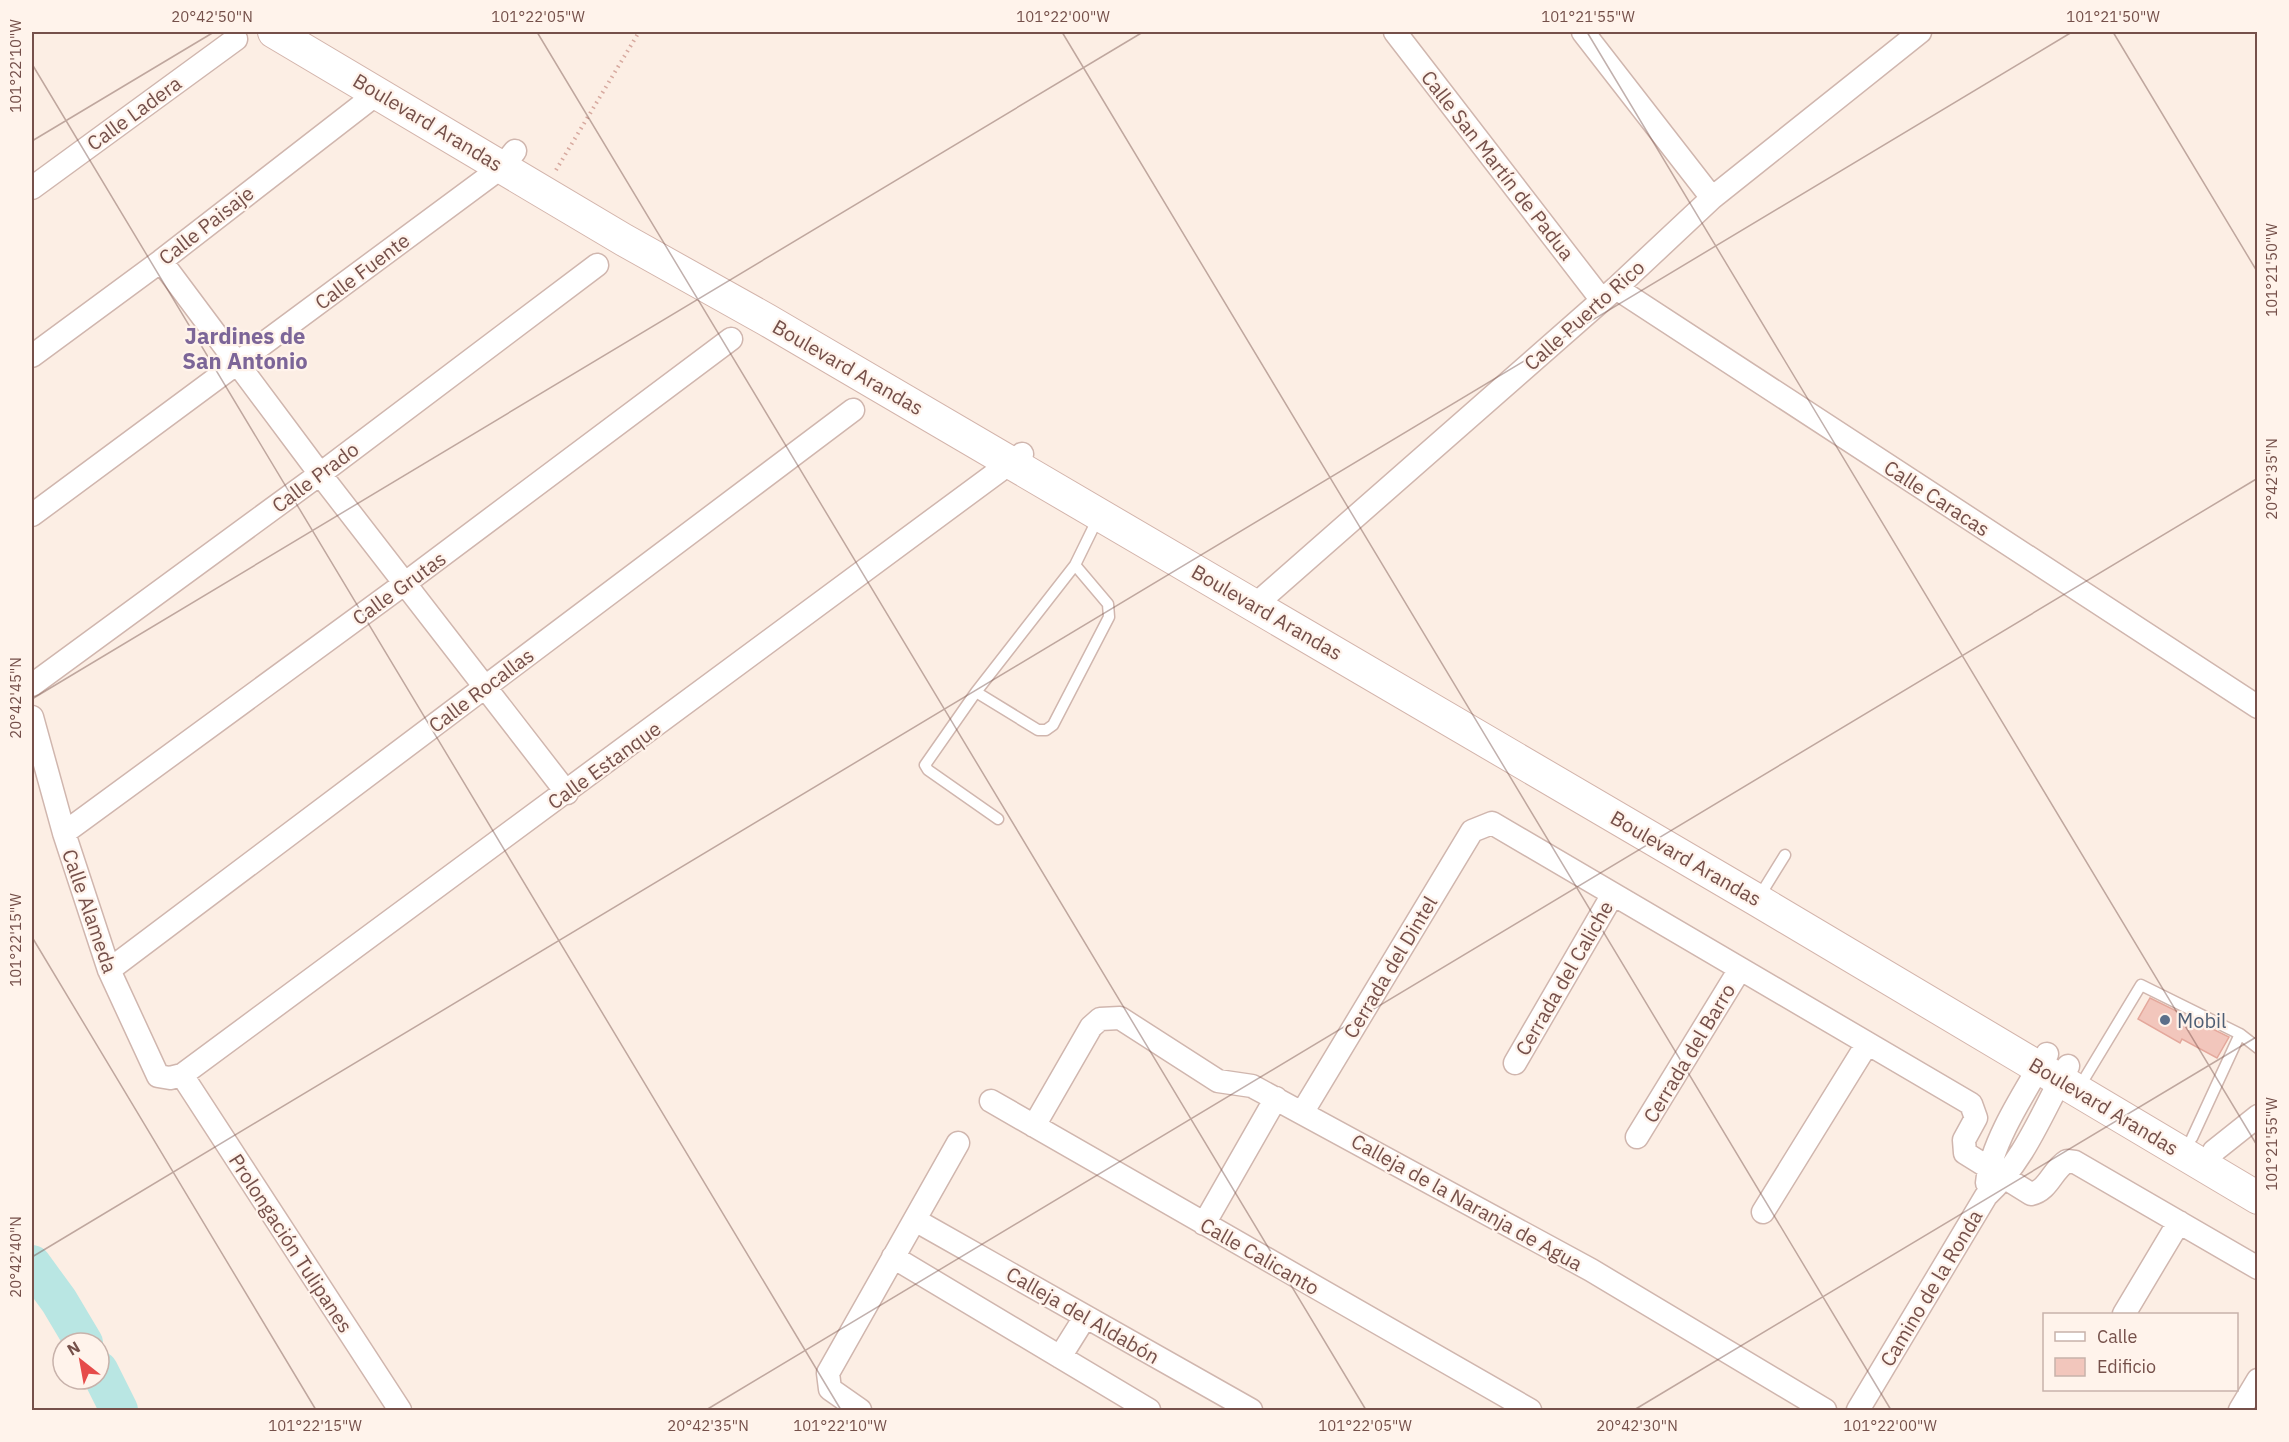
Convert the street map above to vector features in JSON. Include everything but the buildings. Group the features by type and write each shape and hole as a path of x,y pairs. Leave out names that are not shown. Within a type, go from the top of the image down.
{"main road":[{"name":"Boulevard Arandas","path":"274,32 379,92 509,159 554,174 1017,458 1100,515 1260,601"},
{"name":"Boulevard Arandas","path":"313,32 509,159 1260,601 2060,1069 2203,1144 2258,1176"},
{"name":"Boulevard Arandas","path":"2060,1069 2258,1198"}],"street":[{"name":"Calle San Martín de Padua","path":"1395,32 1609,294"},
{"path":"1583,32 1712,198"},
{"name":"Calle Puerto Rico","path":"1260,601 1609,294 1712,198 1916,33"},
{"name":"Calle Ladera","path":"32,188 236,39"},
{"name":"Calle Paisaje","path":"32,356 161,261 379,92"},
{"name":"Calle Fuente","path":"32,516 509,159"},
{"path":"161,261 320,474 567,793"},
{"name":"Calle Prado","path":"32,685 320,474 597,265"},
{"name":"Calle Caracas","path":"1609,294 2258,707"},
{"name":"Calle Grutas","path":"64,833 404,584 731,339"},
{"name":"Calle Rocallas","path":"109,970 853,410"},
{"name":"Calle Estanque","path":"182,1075 567,793 1017,458"},
{"name":"Calle Alameda","path":"32,717 64,833 109,970 158,1076 170,1078 182,1075"},
{"name":"Cerrada del Dintel","path":"1302,1113 1472,831 1482,825 1492,823 1613,894"},
{"path":"1613,894 1971,1104 1976,1118 1963,1146 1965,1153 2031,1194 2043,1189 2059,1166 2067,1161 2075,1162 2258,1268"},
{"name":"Cerrada del Caliche","path":"1515,1063 1613,894"},
{"name":"Cerrada del Barro","path":"1638,1137 1740,969"},
{"name":"Calleja de la Naranja de Agua","path":"1034,1126 1090,1027 1100,1019 1120,1018 1218,1081 1252,1086 1276,1098 1591,1270 1825,1410"},
{"path":"1763,1212 1867,1044"},
{"name":"Camino de la Ronda","path":"1858,1410 2060,1069"},
{"name":"Prolongación Tulipanes","path":"182,1075 400,1410"},
{"path":"1204,1224 1276,1098"},
{"name":"Calle Calicanto","path":"991,1101 1530,1410"},
{"path":"2203,1144 2258,1116"},
{"path":"860,1410 830,1389 828,1373 958,1143"},
{"name":"Calleja del Aldabón","path":"915,1220 1251,1410"},
{"path":"2125,1313 2179,1222"},
{"path":"893,1257 1149,1410"},
{"path":"1060,1358 1085,1317"},
{"path":"2240,1410 2258,1380"}],"lane":[{"path":"998,819 928,770 925,765 976,692 1075,565 1100,515"},
{"path":"976,692 1038,730 1046,730 1053,725 1109,617 1108,604 1075,565"},
{"path":"1761,894 1785,855"},
{"path":"2060,1069 2141,985 2240,1034 2258,1047"},
{"path":"2203,1144 2240,1034"}],"path":[{"path":"554,174 639,32"}],"waterway":[{"path":"32,1264 59,1301 77,1331"},
{"path":"110,1391 119,1410"}],"place":[{"name":"Mobil","path":"2165,1020"}],"district":[{"name":"Jardines de San Antonio","path":"245,348"}]}
